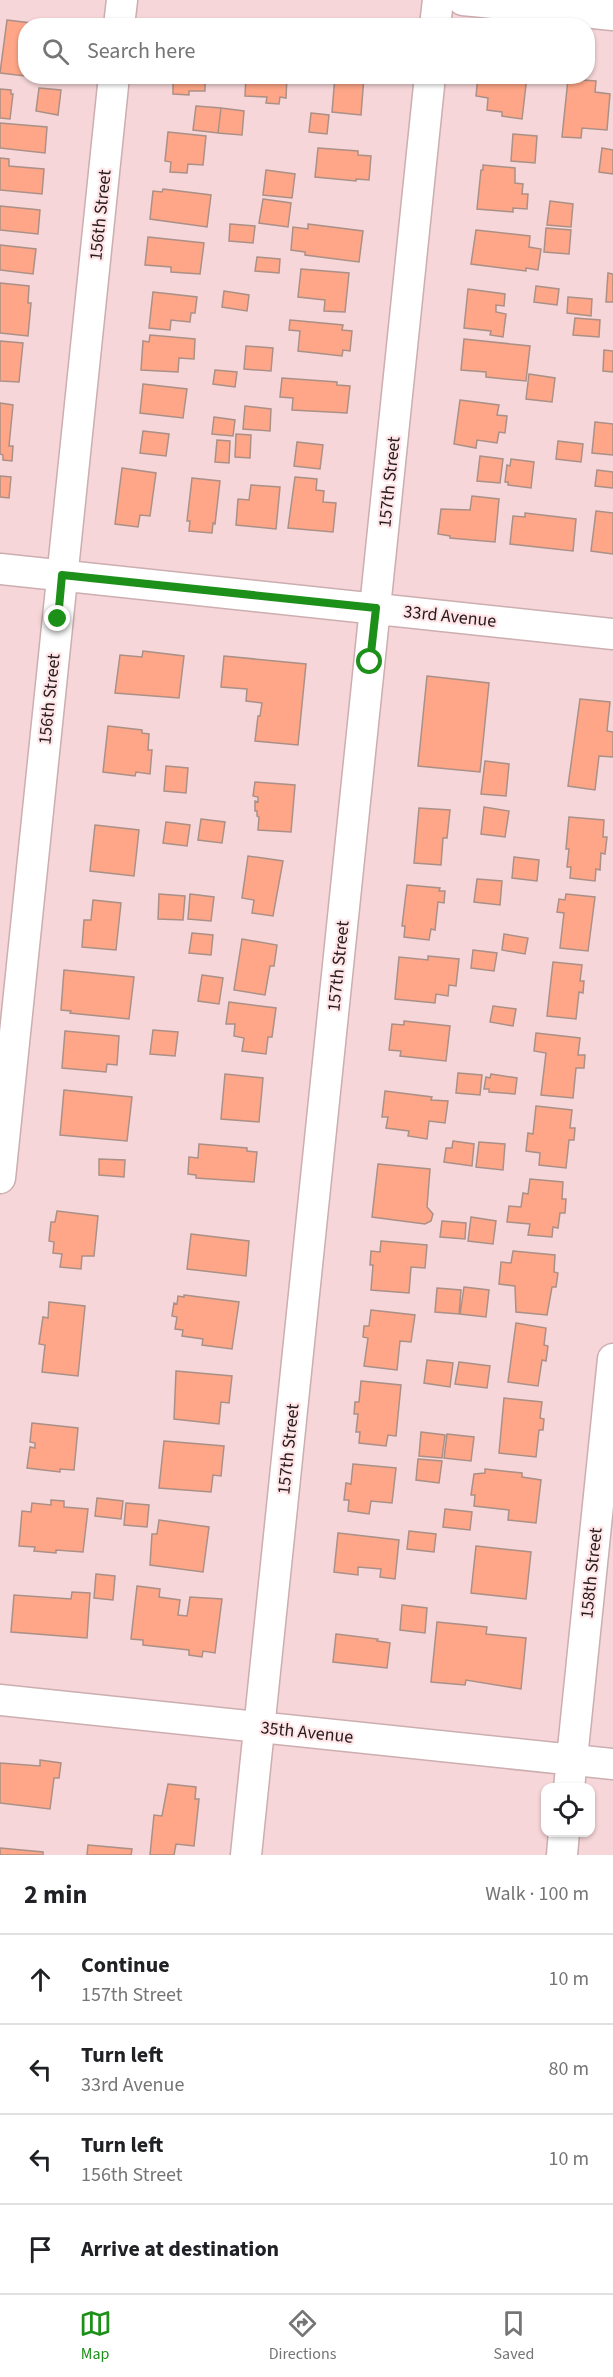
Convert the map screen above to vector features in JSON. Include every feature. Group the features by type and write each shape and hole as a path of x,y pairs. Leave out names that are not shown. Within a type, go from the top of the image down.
{"street":[{"path":"120,18 122,0"},
{"path":"436,18 438,0"},
{"path":"463,0 613,15"},
{"name":"156th Street","path":"0,1178 113,84"},
{"name":"157th Street","path":"246,1855 429,84"},
{"name":"33rd Avenue","path":"0,568 613,634"},
{"name":"158th Street","path":"570,1773 613,1359"},
{"name":"35th Avenue","path":"0,1701 259,1727 570,1773 613,1764"},
{"path":"562,1855 564,1837"}],"building":[{"path":"7,20 18,21 18,75 0,73"},
{"path":"596,81 595,92 610,94 607,130 582,128 581,138 562,137 567,84 595,84"},
{"path":"173,84 205,84 205,91 189,91 189,95 173,94"},
{"path":"246,84 287,84 286,98 280,97 279,104 266,103 267,97 245,96"},
{"path":"334,84 363,84 361,115 332,112"},
{"path":"477,84 526,84 522,119 502,116 502,112 487,110 488,98 476,96"},
{"path":"39,88 61,90 58,115 36,111"},
{"path":"0,89 11,90 13,94 10,119 0,118"},
{"path":"196,106 221,108 218,133 193,130"},
{"path":"221,108 244,111 242,135 218,133"},
{"path":"311,113 329,115 327,134 309,132"},
{"path":"0,123 47,127 45,153 0,148"},
{"path":"168,132 206,136 203,165 188,164 187,173 170,172 171,162 165,161"},
{"path":"513,134 537,136 535,163 511,161"},
{"path":"318,148 358,151 358,155 371,156 369,180 315,177"},
{"path":"602,148 613,150 613,174 599,172"},
{"path":"0,158 9,159 9,166 44,169 42,194 0,190"},
{"path":"483,165 515,168 515,183 523,184 522,194 528,194 527,209 513,208 513,212 477,209"},
{"path":"266,170 295,174 292,198 263,195"},
{"path":"163,189 211,195 207,227 150,219 153,191 162,192"},
{"path":"263,199 291,203 288,227 259,223"},
{"path":"550,201 573,204 571,227 547,225"},
{"path":"0,206 40,210 38,234 0,230"},
{"path":"230,224 255,226 253,243 229,241"},
{"path":"308,224 363,231 359,262 305,255 305,252 291,250 293,227 308,229"},
{"path":"546,228 571,230 569,254 544,252"},
{"path":"476,230 530,236 529,247 541,249 538,270 526,268 526,271 471,264"},
{"path":"148,237 204,243 200,274 171,272 171,267 145,265"},
{"path":"0,245 36,249 33,274 0,270"},
{"path":"257,257 280,259 279,273 255,271"},
{"path":"301,269 349,273 345,312 324,311 325,300 298,297"},
{"path":"608,273 613,274 613,302 606,302"},
{"path":"0,283 29,286 28,303 31,303 28,336 0,333"},
{"path":"536,286 559,289 557,305 534,302"},
{"path":"468,289 505,294 504,306 496,305 496,312 506,314 503,337 490,335 491,331 464,328"},
{"path":"224,291 249,295 247,311 222,307"},
{"path":"153,292 197,297 195,313 191,313 190,322 171,320 170,330 149,328"},
{"path":"568,297 592,299 591,316 567,313"},
{"path":"575,318 600,320 599,337 573,335"},
{"path":"290,320 343,325 342,330 352,331 350,351 343,350 342,356 298,351 300,331 289,330"},
{"path":"150,335 195,339 194,359 179,358 178,372 141,370 143,341 149,342"},
{"path":"464,339 530,346 526,381 486,377 486,372 461,370"},
{"path":"0,341 23,343 19,382 0,381"},
{"path":"246,346 273,348 271,371 244,369"},
{"path":"604,350 613,351 613,372 603,371"},
{"path":"215,370 237,372 235,387 213,384"},
{"path":"529,374 555,378 552,402 526,399"},
{"path":"282,378 337,382 337,385 350,386 347,413 292,410 293,398 280,397"},
{"path":"143,384 187,389 183,418 140,413"},
{"path":"460,400 499,405 497,415 507,416 505,433 499,432 497,443 477,440 476,448 454,444"},
{"path":"0,403 13,405 9,446 13,446 12,461 3,460 3,455 0,454"},
{"path":"245,406 271,409 270,431 243,429"},
{"path":"214,417 235,420 233,436 212,434"},
{"path":"595,422 613,424 613,455 592,453"},
{"path":"143,431 169,434 166,456 140,453"},
{"path":"236,434 251,435 250,458 235,457"},
{"path":"217,440 230,441 229,463 215,462"},
{"path":"558,441 583,444 581,462 556,459"},
{"path":"297,442 323,445 320,469 294,466"},
{"path":"480,456 503,459 500,483 477,481"},
{"path":"511,459 534,462 531,488 508,485 508,482 505,482 507,465 510,466"},
{"path":"122,468 156,473 150,516 140,515 138,527 115,524"},
{"path":"597,470 613,472 613,488 595,486"},
{"path":"0,476 11,477 9,498 0,497"},
{"path":"295,477 317,479 316,490 324,491 323,502 336,503 333,532 288,528"},
{"path":"192,478 220,481 212,533 189,531 190,521 187,521"},
{"path":"251,485 280,487 276,529 236,525 238,499 249,500"},
{"path":"472,496 499,499 495,542 450,538 450,536 438,534 441,509 470,510"},
{"path":"596,511 613,513 613,554 591,551"},
{"path":"525,513 576,519 573,551 510,544 513,516 525,517"},
{"path":"143,651 184,656 179,698 115,693 120,655 142,657"},
{"path":"224,656 306,664 298,745 255,741 262,703 246,701 247,689 221,687"},
{"path":"427,676 489,683 480,772 418,766"},
{"path":"580,699 610,702 607,731 613,732 613,757 599,756 595,790 568,786"},
{"path":"108,726 142,730 142,733 149,734 148,750 152,750 150,774 136,772 135,776 103,772"},
{"path":"485,761 509,764 506,796 481,794"},
{"path":"166,766 188,768 186,793 164,791"},
{"path":"255,782 295,785 291,832 258,830 259,817 255,811 255,801 258,802 258,797 253,796"},
{"path":"484,807 509,811 505,837 481,834"},
{"path":"419,808 450,810 447,838 443,838 441,865 414,863"},
{"path":"569,817 604,820 603,837 607,837 605,854 601,853 600,870 596,869 595,881 570,878 571,867 567,867 569,849 566,849"},
{"path":"201,819 225,822 222,843 198,840"},
{"path":"166,822 190,825 187,846 163,843"},
{"path":"95,825 139,830 134,876 90,871"},
{"path":"248,856 283,861 273,916 252,913 254,900 242,898"},
{"path":"514,857 539,860 537,881 512,878"},
{"path":"477,879 502,881 500,905 474,902"},
{"path":"407,885 440,888 439,891 445,891 444,903 438,902 435,930 431,929 429,940 404,937 405,926 402,926"},
{"path":"159,894 185,896 183,920 158,919"},
{"path":"190,894 214,897 211,921 188,919"},
{"path":"566,894 595,897 588,951 560,948 564,913 557,912 559,899 565,900"},
{"path":"93,900 121,903 116,950 82,947 84,920 91,920"},
{"path":"192,933 213,935 211,955 189,953"},
{"path":"504,934 528,938 525,954 502,950"},
{"path":"242,939 277,945 274,966 270,966 265,995 234,990"},
{"path":"473,950 497,953 494,971 471,968"},
{"path":"428,956 459,959 456,986 449,985 448,996 436,994 435,1003 395,999 399,957 428,960"},
{"path":"553,962 582,965 580,981 584,981 583,993 579,992 576,1019 547,1016"},
{"path":"64,970 134,977 129,1019 61,1010"},
{"path":"202,975 223,978 219,1004 198,1001"},
{"path":"229,1002 276,1008 272,1037 268,1037 266,1054 242,1051 244,1038 234,1036 235,1024 226,1024"},
{"path":"493,1006 516,1009 513,1026 490,1022"},
{"path":"404,1021 450,1026 446,1061 400,1056 401,1051 389,1050 392,1024 404,1025"},
{"path":"153,1030 178,1032 175,1056 150,1054"},
{"path":"65,1031 119,1036 117,1065 107,1064 106,1072 62,1068"},
{"path":"536,1033 580,1038 578,1055 585,1055 584,1068 576,1068 573,1098 541,1095 546,1053 534,1051"},
{"path":"458,1073 482,1075 480,1095 456,1093"},
{"path":"225,1074 263,1078 259,1122 221,1119"},
{"path":"491,1074 517,1078 515,1094 489,1092 489,1089 484,1089 486,1077 490,1078"},
{"path":"64,1090 132,1097 127,1141 60,1135"},
{"path":"385,1091 448,1101 445,1123 429,1121 427,1139 408,1136 409,1131 386,1128 388,1117 382,1117"},
{"path":"536,1106 572,1110 570,1128 575,1128 574,1140 569,1140 566,1168 539,1165 540,1153 526,1151 528,1133 533,1134"},
{"path":"453,1141 474,1144 472,1166 444,1162 446,1148 452,1148"},
{"path":"479,1142 505,1144 503,1170 476,1167"},
{"path":"199,1144 247,1148 247,1151 257,1152 254,1182 196,1178 196,1175 188,1174 189,1157 198,1158"},
{"path":"99,1159 125,1160 124,1177 99,1175"},
{"path":"378,1164 430,1169 427,1207 433,1214 431,1221 425,1224 372,1217"},
{"path":"530,1179 563,1182 562,1199 566,1199 565,1213 560,1213 558,1228 553,1227 552,1237 528,1235 530,1224 507,1222 509,1206 521,1207 523,1193 528,1194"},
{"path":"57,1211 98,1216 94,1256 82,1256 81,1269 60,1267 62,1254 53,1253 54,1242 49,1241 51,1222 55,1222"},
{"path":"471,1217 496,1221 493,1244 468,1241"},
{"path":"442,1221 466,1223 465,1239 440,1237"},
{"path":"191,1234 249,1241 246,1276 187,1269"},
{"path":"381,1241 427,1245 425,1268 411,1267 409,1293 371,1290 373,1265 370,1265 371,1251 380,1252"},
{"path":"513,1251 555,1255 554,1272 558,1273 556,1287 552,1287 547,1315 516,1312 515,1286 499,1284 501,1262 511,1263"},
{"path":"464,1287 489,1290 486,1317 460,1314"},
{"path":"437,1288 461,1290 459,1314 435,1312"},
{"path":"184,1295 239,1302 232,1349 202,1345 203,1339 182,1336 183,1330 175,1329 177,1317 172,1316 174,1303 177,1304 178,1296 184,1297"},
{"path":"49,1302 85,1306 78,1376 42,1372 45,1345 39,1344 43,1317 48,1318"},
{"path":"371,1310 415,1315 411,1342 400,1341 397,1370 364,1366 368,1338 363,1337 364,1326 369,1326"},
{"path":"516,1323 546,1328 544,1345 548,1346 546,1361 542,1360 538,1386 508,1382"},
{"path":"427,1360 453,1363 450,1387 424,1383"},
{"path":"459,1362 490,1366 487,1388 455,1384"},
{"path":"176,1371 232,1376 229,1403 221,1402 219,1424 174,1419"},
{"path":"361,1381 401,1385 396,1436 388,1435 386,1446 359,1443 360,1432 356,1432 358,1414 354,1414 355,1402 359,1402"},
{"path":"504,1398 542,1402 540,1418 544,1419 543,1430 539,1430 536,1457 499,1453"},
{"path":"32,1423 78,1428 74,1470 60,1469 60,1472 27,1468 30,1447 35,1448 35,1443 30,1442"},
{"path":"421,1432 445,1435 442,1458 419,1456"},
{"path":"447,1434 474,1437 471,1461 444,1458"},
{"path":"164,1441 224,1446 221,1476 213,1475 211,1492 159,1488"},
{"path":"418,1459 442,1461 439,1483 416,1480"},
{"path":"353,1464 396,1468 392,1503 371,1501 369,1514 348,1511 349,1500 344,1500 346,1483 351,1484"},
{"path":"485,1469 522,1473 522,1477 541,1480 536,1523 508,1520 509,1510 474,1506 475,1495 471,1495 474,1474 485,1473"},
{"path":"97,1498 123,1501 121,1519 95,1516"},
{"path":"51,1500 64,1501 64,1507 88,1509 83,1552 34,1551 35,1547 19,1546 22,1511 31,1512 32,1503 51,1505"},
{"path":"126,1503 149,1505 147,1527 124,1525"},
{"path":"445,1509 472,1512 470,1530 443,1527"},
{"path":"159,1520 209,1527 203,1572 150,1565 152,1534 157,1534"},
{"path":"409,1531 436,1534 434,1552 407,1549"},
{"path":"338,1533 399,1540 395,1579 380,1577 381,1569 358,1567 358,1575 334,1572"},
{"path":"476,1546 531,1552 526,1599 471,1593"},
{"path":"96,1574 115,1576 113,1600 94,1598"},
{"path":"137,1586 160,1589 159,1597 180,1600 178,1615 187,1616 190,1597 222,1599 215,1653 203,1651 202,1657 189,1655 189,1650 143,1645 143,1640 131,1639"},
{"path":"72,1592 90,1593 87,1638 11,1632 14,1595 71,1599"},
{"path":"402,1605 427,1608 425,1633 400,1630"},
{"path":"437,1622 487,1627 486,1634 526,1638 521,1689 466,1680 465,1685 431,1682"},
{"path":"336,1634 378,1639 377,1641 390,1643 387,1668 333,1662"},
{"path":"40,1760 61,1763 59,1778 54,1778 50,1809 0,1803 0,1763 40,1766"},
{"path":"168,1784 196,1787 195,1799 199,1799 194,1846 176,1844 174,1855 150,1855 154,1815 162,1816"},
{"path":"88,1845 132,1849 131,1855 87,1855"},
{"path":"0,1848 43,1852 43,1855 0,1855"}],"route":[{"path":"58,619 62,575 376,608 370,662"}]}
